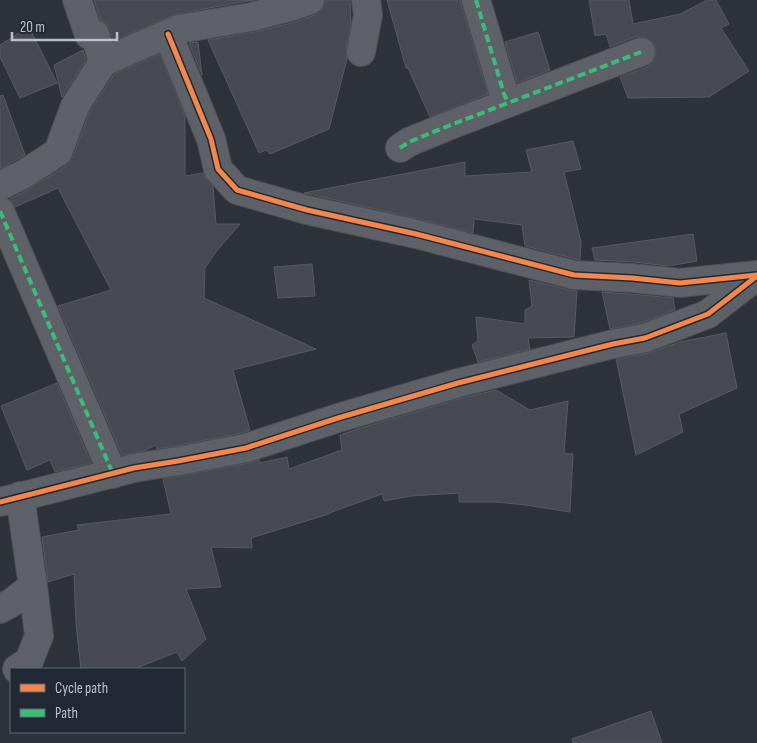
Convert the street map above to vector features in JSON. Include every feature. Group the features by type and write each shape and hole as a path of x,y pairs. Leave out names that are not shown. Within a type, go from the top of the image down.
{"street":[{"path":"77,0 89,35 95,34 103,62"},
{"path":"0,186 24,174 58,152 75,106 103,62 179,29 251,17 310,0"},
{"path":"361,52 368,15 366,0"},
{"path":"476,0 508,104"},
{"path":"168,34 211,139 218,169 237,190 307,210 416,234 574,275 680,283 757,275"},
{"path":"400,148 409,142 641,52"},
{"path":"0,211 112,474"},
{"path":"18,668 29,661 39,636 33,586 10,499 134,468 178,462 246,448 338,418 458,383 645,338 708,314 757,275"},
{"path":"0,609 33,586"}],"building":[{"path":"94,0 254,0 176,14 113,41 107,24 100,19"},
{"path":"325,0 350,0 351,23 346,49 347,59 329,129 270,154 266,150 259,153 208,40 295,22 321,11"},
{"path":"387,0 461,0 488,94 430,117 408,68 406,68"},
{"path":"589,0 629,0 633,24 680,14 707,0 716,0 729,24 721,28 749,71 709,97 628,98 620,77 647,67 653,62 656,54 655,46 650,40 643,37 635,37 610,47 606,34 595,36"},
{"path":"29,27 57,83 20,98 0,57 0,45"},
{"path":"538,32 550,70 517,83 505,42"},
{"path":"198,42 202,75 189,43"},
{"path":"83,50 86,60 62,97 54,65"},
{"path":"160,54 185,116 185,176 203,173 213,186 216,224 240,224 215,253 205,268 204,298 316,349 233,370 250,430 157,449 156,445 144,451 122,455 58,306 111,290 58,188 15,207 10,199 67,165 73,157 89,113 114,74"},
{"path":"3,95 25,155 0,169 0,96"},
{"path":"573,141 581,169 564,172 581,242 580,260 525,246 522,225 474,219 473,233 304,193 465,162 465,176 532,172 526,150"},
{"path":"693,234 697,261 668,266 595,260 592,248"},
{"path":"312,264 315,296 278,298 274,267"},
{"path":"529,280 577,291 574,337 528,338 530,349 478,362 472,345 478,341 476,317 525,324 525,310 532,306"},
{"path":"602,292 673,298 675,310 641,323 610,329"},
{"path":"726,333 737,388 679,414 683,432 636,455 616,359 648,353 680,342"},
{"path":"57,383 91,463 55,472 50,460 27,470 1,406"},
{"path":"496,390 530,410 568,401 564,453 573,454 570,512 496,502 459,502 459,493 411,496 384,501 382,494 329,514 251,538 252,548 211,547 221,587 186,589 206,639 182,661 177,652 137,668 81,668 76,624 74,574 48,582 42,537 79,530 77,525 171,514 163,479 259,460 260,463 287,457 289,469 342,450 340,435 462,398"},
{"path":"651,711 662,743 573,743 572,739"}],"marked path":[{"path":"476,0 508,103"},
{"path":"400,148 409,142 448,126 641,52"},
{"path":"0,211 113,474"}],"cycle path":[{"path":"168,34 211,139 218,169 237,190 307,210 416,234 574,275 680,283 757,275"},
{"path":"0,502 134,468 246,448 338,418 458,383 613,344 645,338 708,314 757,276"}]}
